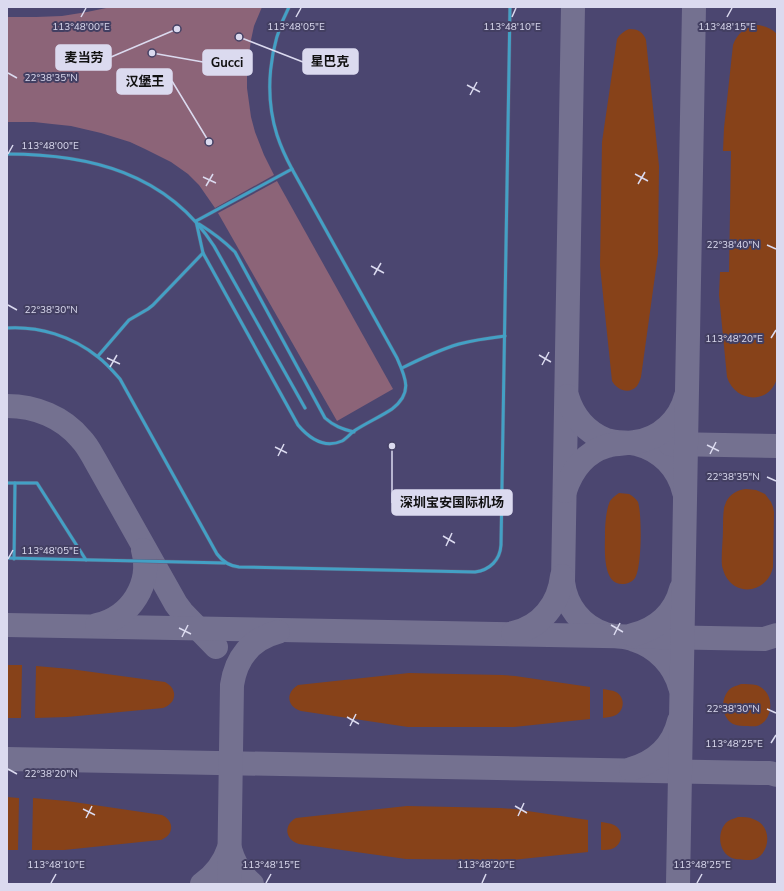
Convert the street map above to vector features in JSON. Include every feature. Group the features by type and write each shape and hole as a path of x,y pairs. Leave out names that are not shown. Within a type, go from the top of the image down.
{"lane":[{"path":"196,221 203,253 294,418 310,437 325,443 342,441 398,405 402,400 406,388 406,381 402,368 292,169 282,149 277,134 271,104 270,90 272,59 281,25 289,7"},
{"path":"7,558 225,563 239,567 467,572 481,571 491,567 498,558 501,545 510,7"},
{"path":"7,154 57,157 108,167 144,181 162,191 178,204 196,221 209,237 305,408"},
{"path":"196,221 292,169"},
{"path":"196,221 214,233 235,252 325,418 330,423 338,427 354,432"},
{"path":"98,356 129,320 153,305 203,253"},
{"path":"7,328 28,328 55,334 84,347 98,356 110,367 120,379 217,554 225,563"},
{"path":"402,368 426,356 458,345 485,338 504,336"},
{"path":"7,483 37,484 86,560"},
{"path":"14,559 15,483"}],"shaded area":[{"path":"7,7 777,7 777,884 7,884"},
{"path":"755,25 767,27 777,34 777,378 773,387 767,393 752,397 744,396 737,392 731,386 727,377 719,295 720,272 729,272 731,151 723,151 733,45 741,32"},
{"path":"629,29 640,32 646,40 659,166 658,254 641,377 639,383 634,389 627,391 617,387 612,381 600,266 602,142 617,39 622,33"},
{"path":"746,489 756,490 765,494 771,502 774,512 773,567 765,582 759,587 752,589 737,587 730,582 725,575 722,566 724,507 726,502 734,493"},
{"path":"619,493 629,494 638,502 641,528 639,563 635,578 628,583 622,584 611,578 608,572 605,556 605,527 608,509 610,501"},
{"path":"7,665 22,665 21,718 7,718"},
{"path":"36,666 70,669 165,682 172,688 174,696 171,703 163,708 67,717 35,718"},
{"path":"409,673 515,676 590,687 590,719 514,727 408,727 301,711 296,709 289,700 291,692 298,685"},
{"path":"741,684 756,685 765,691 768,696 770,701 770,711 765,721 759,725 735,725 726,718 724,714 723,704 725,695 731,688"},
{"path":"603,689 616,692 622,700 623,704 621,710 619,713 611,717 603,718"},
{"path":"7,797 19,798 18,850 7,850"},
{"path":"33,798 67,801 162,815 169,821 171,828 168,835 160,840 64,850 32,850"},
{"path":"407,806 514,809 588,820 588,852 512,860 406,859 299,844 294,842 288,836 287,832 289,824 296,818"},
{"path":"738,817 748,817 758,821 765,829 767,834 767,845 762,854 756,859 745,860 732,858 723,851 721,847 720,837 722,828 725,824"},
{"path":"601,822 612,824 617,827 621,833 621,840 617,846 609,850 601,850"}],"building":[{"path":"111,7 262,7 254,26 251,40 247,69 247,88 251,117 255,132 274,175 215,208 199,185 188,174 171,162 130,142 71,126 34,122 7,122 7,17 62,16"},
{"path":"277,181 393,389 337,421 218,213"}],"taxiway":[{"path":"573,7 563,582 567,599 571,607 582,620 589,626 605,634 631,639 650,647 669,664 674,671 680,687"},
{"path":"678,884 694,7"},
{"path":"567,396 577,417 592,433 614,442 637,444 661,455 678,475 684,492"},
{"path":"565,491 576,469 586,457 607,446 632,443 653,437 668,427 674,420 679,413 686,396"},
{"path":"7,406 28,408 48,414 74,431 83,441 176,604 216,647"},
{"path":"670,444 777,446"},
{"path":"97,625 120,615 129,607 136,597 141,587 144,575 145,563 143,550"},
{"path":"513,633 532,626 547,613 557,596 562,576"},
{"path":"633,635 650,629 664,619 670,613 681,589"},
{"path":"7,625 764,639 777,635"},
{"path":"229,884 232,685 237,666 246,651 260,639 278,632"},
{"path":"631,769 648,762 662,752 672,738 679,721"},
{"path":"7,759 770,773 777,775"},
{"path":"202,884 211,877 218,868 229,848"},
{"path":"230,849 238,868 244,877 252,884"}],"place":[{"name":"麦当劳","path":"177,29"},
{"name":"星巴克","path":"239,37"},
{"name":"Gucci","path":"152,53"},
{"name":"汉堡王","path":"209,142"},
{"name":"深圳宝安国际机场","path":"392,446"}]}
